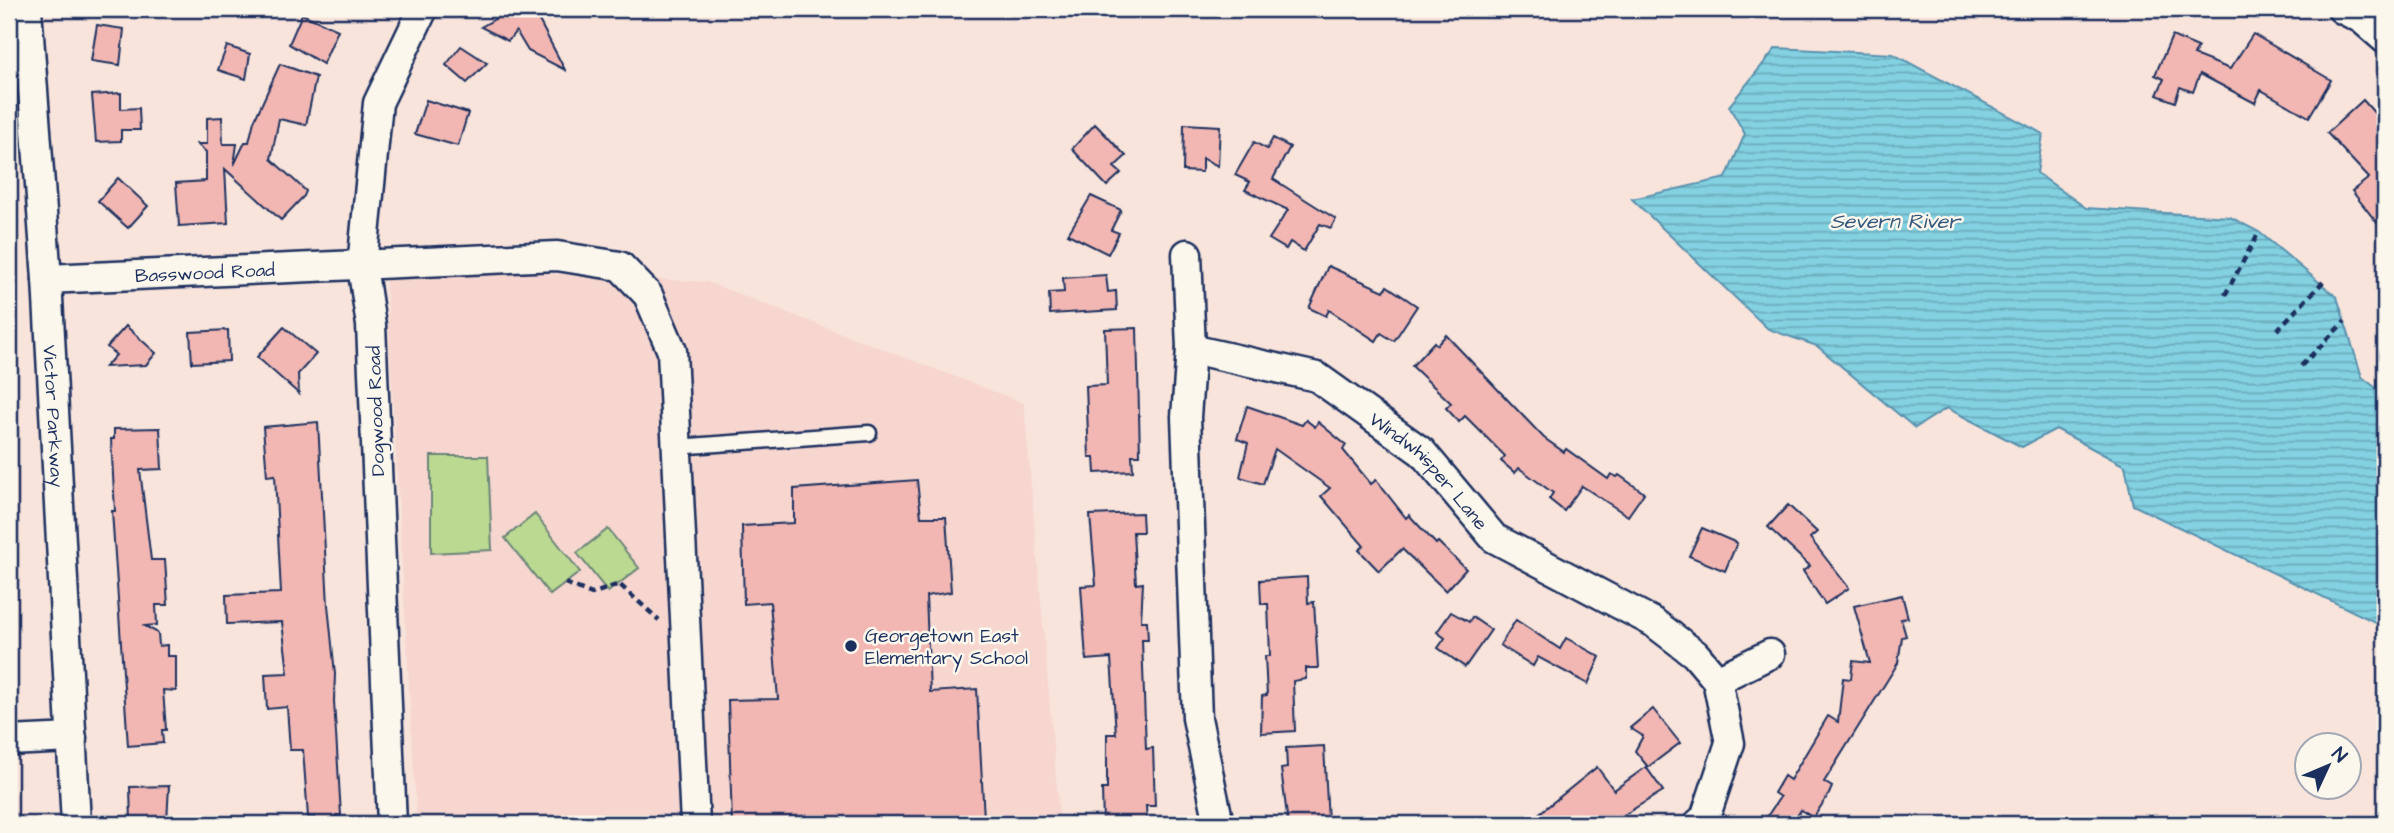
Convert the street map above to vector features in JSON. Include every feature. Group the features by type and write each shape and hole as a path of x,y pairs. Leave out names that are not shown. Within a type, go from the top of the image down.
{"street":[{"name":"Victor Parkway","path":"27,9 47,279 76,824"},
{"name":"Dogwood Road","path":"392,824 371,325 362,266 378,103 423,9"},
{"path":"2342,9 2362,19 2385,39"},
{"path":"1187,254 1191,349 1186,417 1197,718 1219,824"},
{"name":"Basswood Road","path":"47,279 557,256 620,266 648,295 672,351 695,824"},
{"name":"Windwhisper Lane","path":"1191,349 1317,377 1422,452 1494,538 1653,622 1695,654 1717,680 1730,744 1705,818 1698,824"},
{"path":"1717,680 1770,654"},
{"path":"9,741 72,738"}],"lane":[{"path":"677,447 869,433"}],"path":[{"path":"2225,295 2259,232"},
{"path":"2277,330 2323,282"},
{"path":"2301,366 2345,321"},
{"path":"565,583 592,594 619,584 669,629"}],"shaded area":[{"path":"385,265 707,282 1024,403 1060,824 417,824"}],"green space":[{"path":"431,456 488,456 492,550 431,553"},
{"path":"535,514 580,572 550,595 505,538"},
{"path":"608,529 639,568 608,592 577,553"}],"water":[{"name":"Severn River","path":"1776,48 1893,54 2043,134 2037,173 2086,208 2230,217 2259,232 2337,297 2362,377 2385,395 2385,627 2133,505 2125,466 2056,429 2022,447 1947,408 1915,428 1817,346 1768,329 1632,199 1726,178 1745,134 1729,106"}],"building":[{"path":"495,9 533,9 565,70 528,51 516,31 508,41 481,27 500,16"},
{"path":"302,14 338,30 323,64 289,44"},
{"path":"97,25 124,29 120,65 91,61"},
{"path":"2253,34 2331,80 2309,117 2261,90 2255,103 2200,74 2193,92 2180,87 2175,102 2157,95 2164,79 2155,75 2172,36 2198,47 2194,55 2230,69"},
{"path":"227,46 250,54 246,79 218,70"},
{"path":"461,46 487,63 467,83 446,65"},
{"path":"280,64 316,77 306,125 279,119 271,159 306,191 304,196 281,220 225,169 228,223 179,226 176,183 206,181 206,152 197,144 207,144 207,118 222,117 223,144 237,144 234,165 245,142 249,142 254,121"},
{"path":"121,93 121,109 139,108 140,130 121,130 121,141 96,142 92,95"},
{"path":"426,100 468,113 458,146 415,134"},
{"path":"2363,100 2385,125 2385,233 2352,191 2369,178 2327,133"},
{"path":"1095,124 1126,156 1114,167 1121,173 1107,186 1072,149"},
{"path":"1184,124 1220,126 1218,166 1202,158 1202,172 1183,171"},
{"path":"1273,138 1290,147 1273,179 1336,219 1331,228 1320,224 1304,251 1290,242 1286,249 1269,239 1288,210 1245,190 1250,182 1235,175 1254,142 1267,149"},
{"path":"118,178 148,206 128,228 98,201"},
{"path":"1091,196 1121,210 1111,230 1119,233 1108,254 1068,234"},
{"path":"1328,266 1384,291 1387,286 1417,306 1394,341 1381,333 1376,341 1329,310 1326,316 1309,308"},
{"path":"1106,275 1108,292 1116,291 1117,310 1050,314 1049,293 1064,292 1063,278"},
{"path":"126,326 156,353 146,365 105,367 116,355 107,347"},
{"path":"284,327 316,354 298,374 299,394 257,357"},
{"path":"1137,328 1140,455 1132,455 1133,471 1095,473 1094,457 1089,457 1086,386 1107,385 1105,329"},
{"path":"228,330 229,361 192,363 190,332"},
{"path":"1446,335 1544,438 1564,452 1566,449 1608,479 1611,474 1617,477 1619,475 1644,493 1628,516 1582,486 1564,511 1549,499 1553,493 1519,468 1515,473 1501,461 1505,456 1465,416 1459,422 1446,408 1451,403 1412,366 1434,342 1437,345"},
{"path":"1247,406 1302,425 1306,420 1315,427 1318,422 1346,445 1343,450 1371,484 1376,480 1406,518 1409,515 1436,544 1438,542 1466,569 1446,591 1402,549 1379,571 1359,550 1364,546 1321,496 1330,488 1275,449 1263,484 1240,477 1248,443 1237,439"},
{"path":"318,422 328,605 335,674 334,701 341,815 336,815 337,824 315,824 314,817 308,817 303,750 290,750 287,707 267,709 265,674 288,673 282,622 227,624 226,595 281,593 275,475 267,476 263,427"},
{"path":"160,428 162,469 140,470 151,560 165,560 168,605 156,605 157,625 145,626 158,633 159,646 167,645 167,656 176,656 176,691 163,690 166,730 162,730 163,743 128,746 112,511 115,511 111,439 114,439 114,429"},
{"name":"Georgetown East Elementary School","path":"917,480 921,517 946,517 951,592 926,596 930,692 977,689 984,819 938,824 732,824 728,700 778,699 770,602 744,604 742,526 794,523 794,489"},
{"path":"1788,505 1817,532 1810,538 1849,588 1825,604 1803,571 1810,566 1768,527"},
{"path":"1142,513 1143,532 1133,532 1136,584 1143,583 1141,621 1147,621 1148,640 1142,640 1146,749 1153,748 1155,806 1146,806 1147,822 1103,824 1102,789 1107,789 1107,734 1116,734 1111,658 1086,660 1081,586 1096,585 1090,515"},
{"path":"1702,528 1737,543 1725,571 1689,556"},
{"path":"1307,577 1308,603 1314,602 1318,668 1306,668 1306,679 1293,681 1295,731 1261,733 1262,696 1267,695 1265,656 1270,656 1268,604 1261,604 1260,580"},
{"path":"1902,595 1908,618 1901,619 1906,636 1902,637 1898,663 1824,782 1832,787 1829,794 1813,818 1801,810 1792,824 1762,824 1780,797 1774,793 1784,776 1790,780 1828,716 1838,722 1843,678 1851,679 1853,661 1870,663 1854,606"},
{"path":"1451,612 1469,622 1472,617 1491,630 1465,667 1438,648 1445,638 1437,632"},
{"path":"1516,620 1560,649 1566,638 1600,657 1588,684 1538,657 1533,666 1500,645"},
{"path":"1653,709 1680,743 1648,767 1635,751 1643,736 1630,728"},
{"path":"1324,746 1328,822 1288,824 1281,769 1287,768 1286,748"},
{"path":"1597,767 1614,790 1646,767 1663,791 1609,824 1526,824"},
{"path":"169,786 167,822 131,823 130,787"}],"place":[{"name":"Georgetown East Elementary School","path":"851,646"}]}
